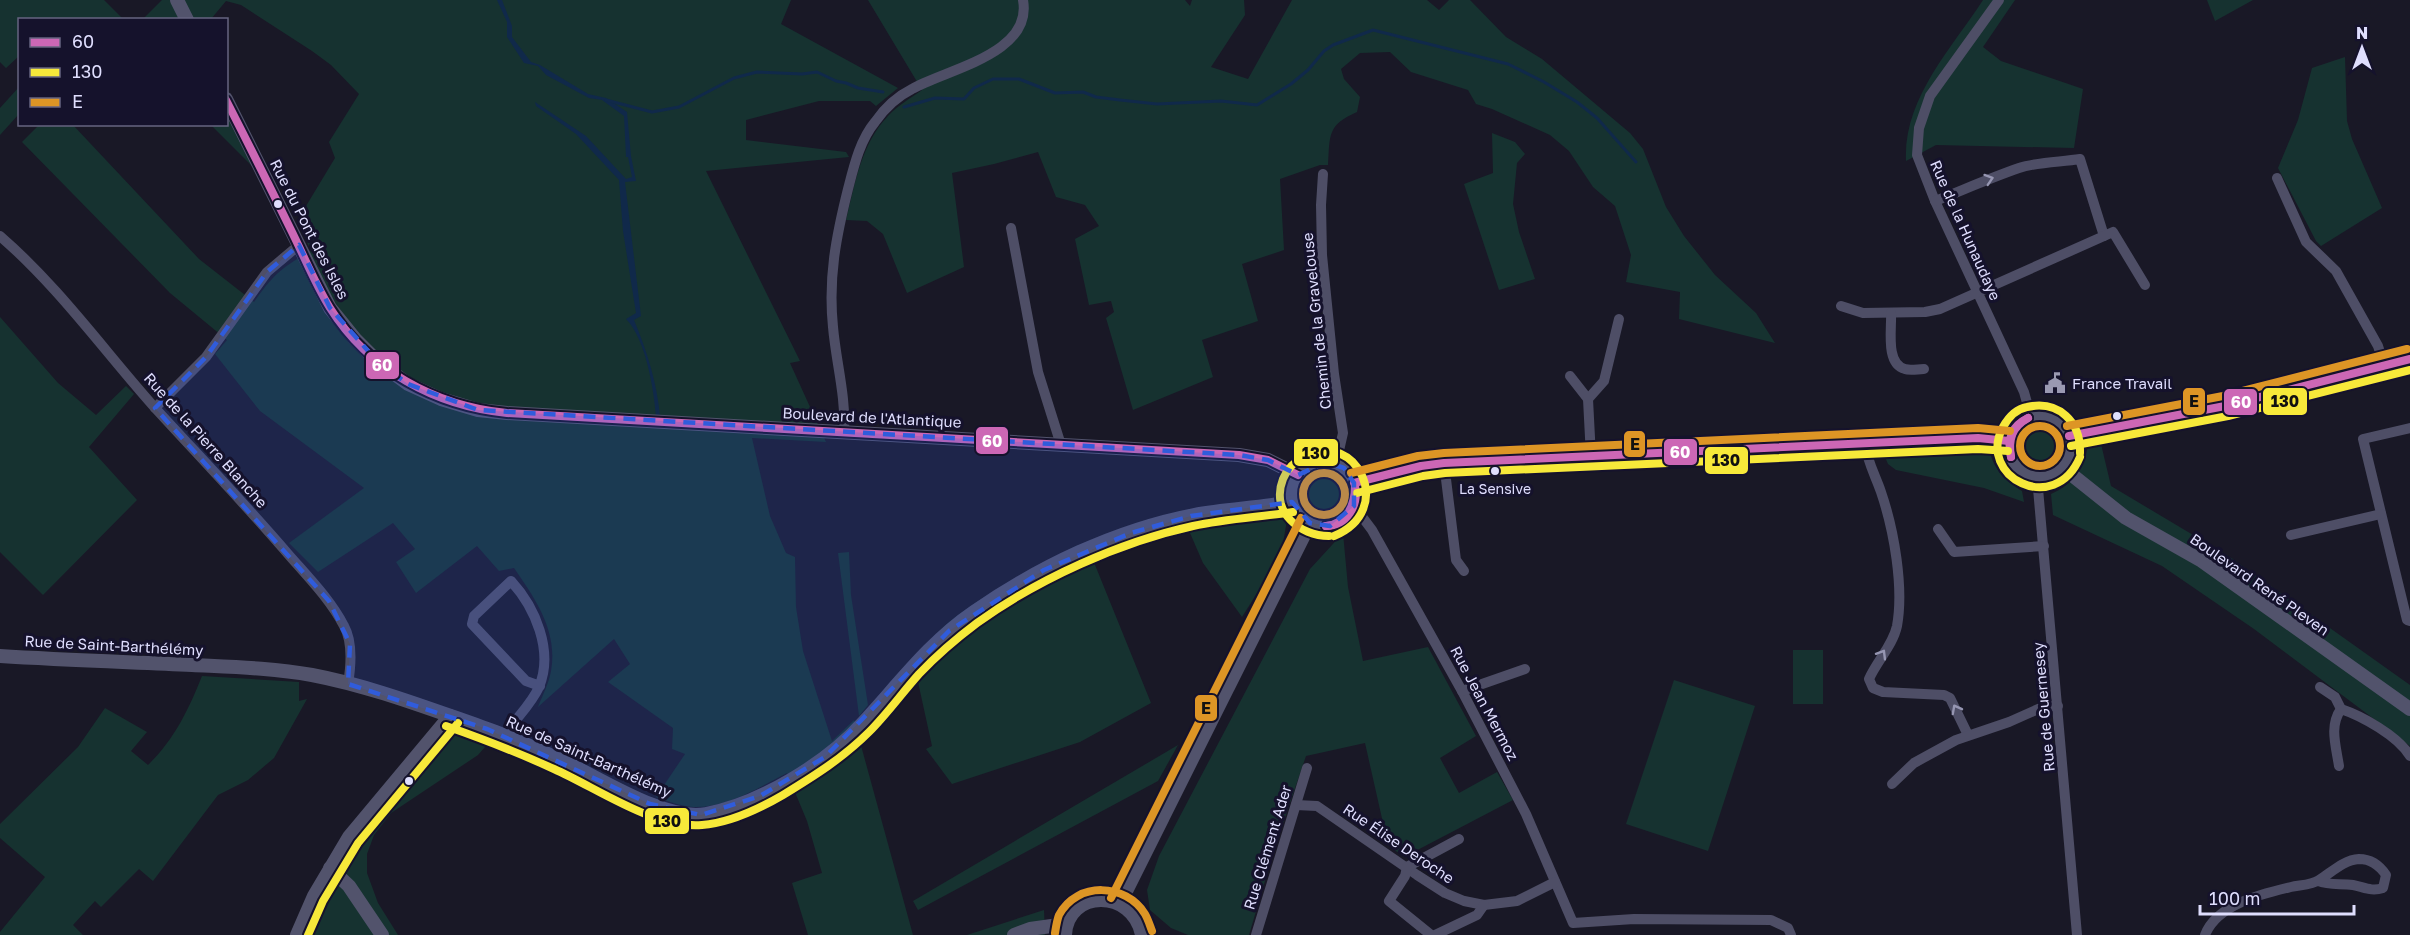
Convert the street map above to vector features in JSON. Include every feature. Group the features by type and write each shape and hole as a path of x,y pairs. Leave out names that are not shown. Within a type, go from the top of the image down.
{"main road":[{"path":"177,0 186,18"},
{"name":"Rue du Pont des Isles","path":"228,103 330,308 377,361 408,384 441,399 478,410 656,421"},
{"path":"2069,436 2225,406 2410,359"},
{"path":"2031,417 2049,417 2064,428 2069,436 2070,453 2062,467 2046,477 2037,477 2018,469 2012,461 2008,441 2016,426 2031,417"},
{"name":"Boulevard de l'Atlantique","path":"656,421 1239,455 1268,460 1298,475"},
{"path":"1354,483 1421,466 1444,463 1978,438 2008,441"},
{"path":"1315,463 1336,464 1350,475 1354,483 1356,490 1354,506 1348,515 1330,526 1310,523 1296,510 1292,502 1291,492 1298,475 1305,467 1315,463"},
{"name":"Boulevard René Pleven","path":"2062,467 2126,518 2202,561 2410,709"},
{"name":"Rue de Saint-Barthélémy","path":"0,656 263,669 312,675 450,716 560,760 650,804 676,812 701,815 731,808 760,796 825,757 861,725 914,665 949,631 974,612 1044,570 1084,550 1131,532 1191,516 1292,502"},
{"path":"1120,903 1310,523"},
{"path":"297,935 314,896 349,837 450,716"},
{"path":"330,868 349,886 382,935"},
{"path":"1014,935 1030,929 1065,930 1077,909 1087,903 1109,900 1120,903 1136,916 1142,935"}],"street":[{"path":"844,431 845,414 833,327 831,269 839,224 861,145 874,122 911,89 995,51 1014,36 1023,22 1023,0"},
{"name":"Rue de la Hunaudaye","path":"1999,0 1930,96 1916,141 1917,155 1935,201 2024,392 2031,417"},
{"path":"1935,201 1989,178 2005,175 2020,168 2080,159 2104,236"},
{"name":"Chemin de la Gravelouse","path":"1323,174 1322,255 1334,374 1343,433 1336,464"},
{"path":"2277,178 2306,242 2336,271 2378,346 2384,365"},
{"path":"1011,228 1038,372 1061,445"},
{"path":"1841,306 1863,314 1925,312 1940,309 2113,232 2145,285"},
{"name":"Rue de la Pierre Blanche","path":"0,236 52,288 155,408 329,601 346,628 350,644 348,684"},
{"path":"155,408 206,357 267,272 299,245"},
{"path":"1891,313 1892,357 1904,369 1924,369"},
{"path":"1588,399 1604,381 1619,319"},
{"path":"1570,376 1588,399 1591,457"},
{"path":"2410,428 2362,439 2407,620 2410,621"},
{"path":"1865,444 1882,495 1893,540 1899,580 1896,626 1869,679 1873,688 1883,692 1944,695 1950,698 1968,735"},
{"path":"1444,463 1456,560 1464,571"},
{"name":"Rue de Guernesey","path":"2037,477 2078,935"},
{"name":"Rue Jean Mermoz","path":"1354,506 1372,530 1462,691 1526,814 1573,922 1725,918 1771,920 1788,928 1791,935"},
{"path":"2291,536 2381,514"},
{"path":"1938,529 1954,552 2044,546"},
{"path":"504,736 540,686 543,672 540,632 523,594 511,581 474,615 472,624 526,681 540,686"},
{"path":"1462,691 1525,669"},
{"path":"2320,687 2335,697 2341,709 2358,714 2404,747 2410,756"},
{"path":"1892,784 1914,763 1968,735 2009,722 2045,706 2058,706"},
{"path":"2339,766 2334,736 2335,717 2341,709"},
{"name":"Rue Clément Ader","path":"1256,935 1307,768"},
{"name":"Rue Élise Deroche","path":"1296,805 1317,806 1445,893 1464,901 1484,905 1517,901 1555,882"},
{"path":"1459,839 1407,867 1405,876 1389,901 1433,935 1477,915 1484,905"},
{"path":"2205,935 2210,923 2220,914 2258,895 2318,881 2326,873 2355,859 2372,862 2386,875 2383,888 2375,890 2353,885 2329,885 2318,881"}],"highlighted area":[{"path":"299,245 330,308 377,361 408,384 478,410 1239,455 1268,460 1298,475 1326,462 1344,468 1354,483 1354,506 1330,526 1310,523 1292,502 1191,516 1131,533 1044,570 949,631 825,757 760,796 701,815 650,804 487,729 348,684 350,644 329,601 155,408 206,357 267,272"}],"green space":[{"path":"0,0 104,0 122,18 18,18 18,57 6,68 0,62"},
{"path":"162,0 791,0 781,24 898,88 876,106 870,101 819,101 746,120 746,140 846,152 849,157 706,171 800,361 790,363 826,442 752,438 770,516 786,553 795,557 796,607 803,651 832,741 854,720 913,935 808,935 792,883 822,873 807,821 787,773 742,796 718,804 693,807 656,797 685,754 672,749 673,728 608,682 630,664 614,639 538,707 551,671 551,643 543,616 514,568 499,571 477,546 416,593 396,562 415,549 393,523 318,572 289,543 364,488 260,411 215,354 227,340 170,293 22,142 38,126 74,126 199,259 254,302 279,272 311,251 297,221 335,158 329,142 359,94 331,65 241,5 226,1 212,18 144,18"},
{"path":"868,0 1185,0 1190,6 1192,0 1244,0 1245,15 1211,67 1248,79 1292,0 1427,0 1439,10 1449,0 1470,0 1506,37 1542,59 1630,133 1643,149 1666,207 1684,236 1715,275 1756,313 1775,343 1679,319 1680,292 1626,282 1631,255 1615,206 1593,187 1569,151 1550,135 1476,104 1468,90 1411,72 1390,52 1360,53 1341,69 1344,79 1360,97 1357,112 1340,122 1332,132 1328,165 1320,165 1280,179 1284,250 1242,264 1258,321 1202,340 1213,377 1133,410 1106,318 1114,312 1111,301 1089,305 1075,239 1099,226 1085,205 1056,197 1038,152 952,173 964,267 907,293 883,234 867,221 846,220 860,165 871,139 892,112 922,90"},
{"path":"1983,0 2015,0 1983,47 2001,61 2083,89 2074,148 1936,145 1906,161 1907,138 1912,117 1921,96 1931,76"},
{"path":"2207,0 2253,0 2215,21"},
{"path":"2345,57 2347,121 2352,139 2382,208 2321,246 2316,241 2278,168 2298,120 2312,68"},
{"path":"18,88 18,115 0,135 0,108"},
{"path":"228,112 256,170 212,126 228,126"},
{"path":"1492,133 1515,142 1525,154 1517,163 1513,204 1519,232 1535,279 1499,290 1464,184 1493,173"},
{"path":"0,317 58,383 96,415 126,386 134,394 89,447 137,500 43,595 0,552"},
{"path":"2039,425 2048,426 2055,431 2060,438 2060,456 2055,463 2048,468 2039,469 2030,468 2023,463 2018,456 2017,447 2018,438 2023,431 2030,426"},
{"path":"2088,444 2101,444 2111,486 2230,557 2410,685 2410,746 2254,629 2162,566 2053,515 2051,494 2066,485 2077,474 2084,461"},
{"path":"1989,449 2001,474 2022,491 2024,502 1984,488 1896,470 1888,464 1883,452"},
{"path":"1325,471 1341,478 1348,494 1341,510 1325,517 1309,510 1302,494 1309,478"},
{"path":"1278,510 1287,520 1281,555 1242,617 1203,563 1187,526"},
{"path":"1343,533 1348,587 1363,661 1428,647 1476,736 1440,758 1459,793 1497,772 1513,800 1404,857 1388,845 1365,743 1306,756 1275,847 1249,935 1188,935 1171,928 1150,910 1147,890 1159,856 1310,569"},
{"path":"1078,545 1082,558 1091,555 1151,703 1080,742 952,784 926,749 932,746 913,659 944,626 979,600"},
{"path":"849,552 851,595 868,705 859,716 838,553"},
{"path":"1793,650 1823,650 1823,704 1793,704"},
{"path":"202,676 299,682 299,701 307,699 274,758 248,780 218,795 153,881 139,869 101,907 95,901 73,925 83,935 0,935 0,932 45,877 0,838 0,824 78,747 105,708 147,732 131,751 148,765 166,745 180,724"},
{"path":"1674,680 1755,706 1708,851 1626,824"},
{"path":"461,727 491,740 478,755 391,813 374,835 367,854 367,873 378,903 398,935 305,935 329,892 348,849 435,743 450,729"},
{"path":"1178,745 1158,781 918,910 913,901"},
{"path":"1044,910 1045,935 967,935"}],"water":[{"path":"497,0 502,0 512,26 512,37 531,62 588,94 606,98 627,112 636,181 625,182 641,316 634,320 651,367 660,416 656,417 651,379 644,352 633,328 626,319 636,313 623,231 619,180 576,134 536,106 535,102 586,136 626,179 632,177 628,157 626,157 624,116 602,100 589,98 546,75 538,66 524,63 507,37 507,22"}],"waterway":[{"path":"904,107 935,98 964,99 974,88 993,79 1019,79 1055,93 1083,92 1096,97 1157,104 1221,101 1257,105 1291,84 1333,45 1373,30 1508,64 1544,82 1577,102 1597,118 1636,162"},
{"path":"606,100 652,112 679,107 734,78 757,72 802,74 817,72 858,88 883,92"}],"transit line":[{"name":"60","path":"228,104 319,289 346,330 384,367 406,381 454,402 507,413 1239,455 1268,460 1298,475"},
{"name":"E","path":"2067,426 2223,396 2407,349"},
{"name":"60","path":"2069,436 2225,406 2410,359"},
{"name":"130","path":"2071,446 2228,416 2410,370"},
{"name":"130","path":"2080,453 2077,432 2066,416 2058,410 2039,406 2023,408 2013,414 2003,427 1998,445 2000,461 2009,474 2022,483 2038,487 2054,485 2068,475 2080,457"},
{"name":"60","path":"2011,457 2010,439 2014,429 2028,418"},
{"name":"60","path":"2011,457 2012,434 2018,425 2028,418"},
{"name":"E","path":"2040,426 2054,432 2060,446 2054,460 2040,466 2026,460 2020,446 2026,432 2040,426"},
{"name":"E","path":"1351,473 1418,456 1444,453 1978,428 2010,431"},
{"name":"60","path":"1354,483 1421,466 1444,463 1978,438 2009,441"},
{"name":"130","path":"1357,493 1423,476 1445,473 1978,449 2008,451"},
{"name":"130","path":"1329,536 1308,532 1290,520 1284,512 1280,491 1283,479 1295,463 1305,456 1323,451 1340,453 1353,463 1362,476 1366,492 1363,509 1353,524 1334,536"},
{"name":"E","path":"1324,473 1339,479 1345,494 1339,509 1324,515 1309,509 1303,494 1309,479 1324,473"},
{"name":"60","path":"1326,526 1340,522 1350,513 1355,500 1355,486"},
{"name":"60","path":"1326,526 1339,522 1348,512 1355,486"},
{"name":"130","path":"446,726 541,763 645,814 684,825 713,824 744,814 774,800 839,758 869,732 919,674 947,647 1001,607 1053,577 1109,552 1165,533 1205,524 1293,512"},
{"name":"E","path":"1111,898 1301,518"},
{"name":"130","path":"308,935 323,901 358,843 458,723"},
{"name":"E","path":"1055,933 1059,915 1067,904 1077,896 1102,890 1126,896 1137,904 1145,914 1152,931"}],"place":[{"name":"France Travail","path":"2055,383"},
{"name":"La Sensive","path":"1495,471"}]}
